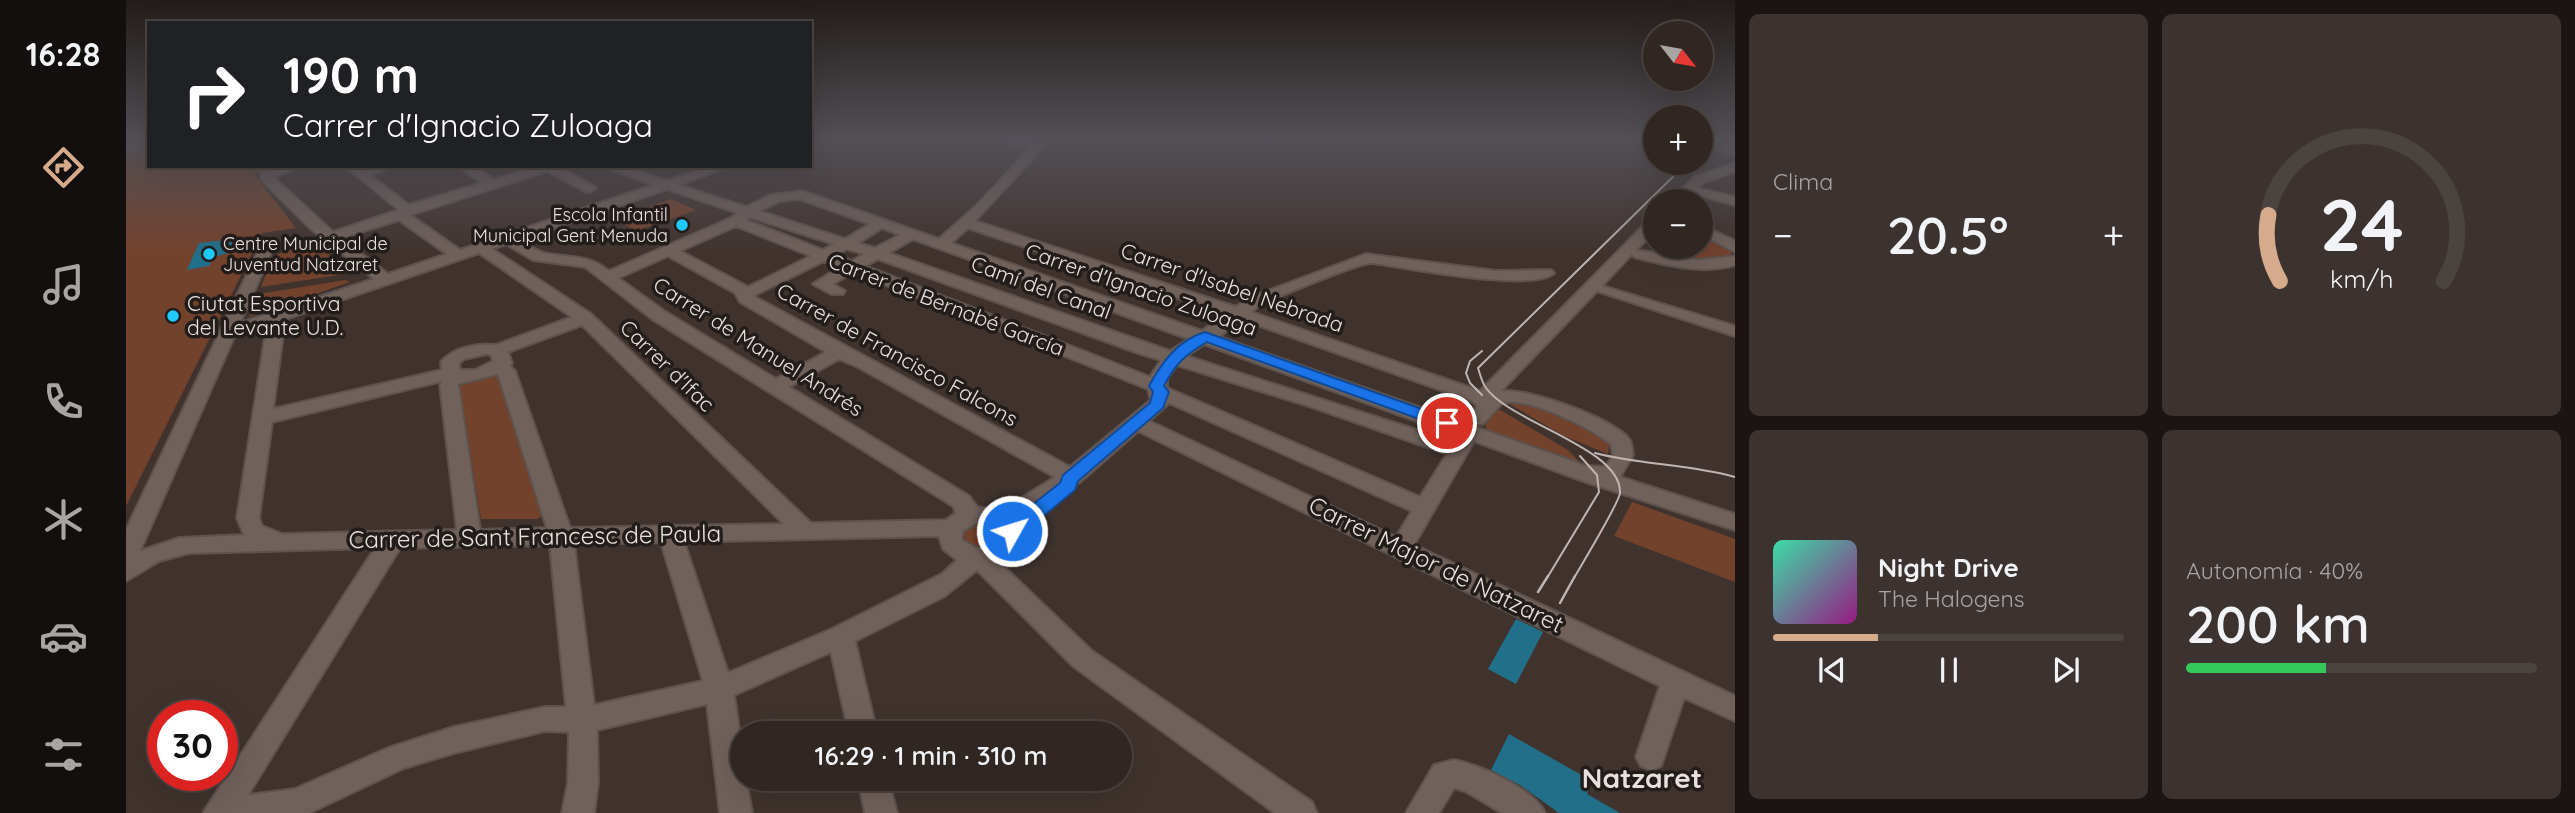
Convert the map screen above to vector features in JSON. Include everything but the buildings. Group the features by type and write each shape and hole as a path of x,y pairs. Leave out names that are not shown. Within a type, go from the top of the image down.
{"street":[{"path":"267,178 316,226 386,280"},
{"path":"365,178 460,257"},
{"path":"483,178 492,184"},
{"path":"331,237 513,178"},
{"path":"570,178 618,202"},
{"name":"Camí del Canal","path":"642,178 741,217 874,253 1172,358 1319,403 1459,451"},
{"path":"228,332 460,257 688,178"},
{"path":"942,244 967,223 1009,178"},
{"path":"1689,189 1699,180 1706,178"},
{"path":"1700,189 1716,178"},
{"name":"Carrer d'Ignacio Zuloaga","path":"741,217 782,197 796,194 1205,337 1473,426 1583,473 1661,496 1735,523"},
{"path":"1713,198 1735,201"},
{"path":"607,277 741,217"},
{"name":"Carrer de Bernabé García","path":"741,217 820,256 1159,389 1425,508"},
{"path":"746,294 846,244 881,223"},
{"name":"Carrer d'Isabel Nebrada","path":"967,223 1243,314 1483,399"},
{"path":"836,291 821,284 912,234"},
{"path":"1473,426 1483,399 1643,234"},
{"path":"1639,254 1691,264 1734,258 1723,239 1713,234"},
{"name":"Carrer de Manuel Andrés","path":"510,240 538,257 590,264 658,315 961,501 966,506 960,523"},
{"path":"126,555 267,246"},
{"name":"Carrer d'Ifac","path":"483,249 585,318 806,531"},
{"name":"Carrer de Francisco Falcons","path":"667,250 742,290 746,299 839,352 864,363 1071,478"},
{"path":"1521,396 1517,391 1518,382 1643,250"},
{"path":"1003,528 1068,486 1071,478 1158,405 1159,389 1172,358 1205,337 1219,334 1255,301 1366,258 1496,276 1546,273"},
{"path":"1051,272 1071,259"},
{"path":"1604,290 1735,331"},
{"path":"277,316 248,518 250,528 255,534 283,542"},
{"path":"262,418 453,375 464,377 585,318"},
{"path":"778,387 787,378 839,352"},
{"path":"498,359 506,371 561,536 582,720 583,783 578,813"},
{"path":"453,375 449,384 470,539"},
{"path":"1402,548 1473,426 1493,400 1503,396 1521,396 1608,431 1621,442 1630,470 1646,481 1735,511"},
{"name":"Carrer Major de Natzaret","path":"1137,423 1735,709"},
{"path":"1583,473 1599,475 1614,472 1623,455"},
{"path":"1003,528 977,515 960,523 949,536 956,549 978,558 1083,659 1301,813"},
{"path":"139,526 138,535 150,540 220,536 240,529 248,518"},
{"name":"Carrer de Sant Francesc de Paula","path":"126,572 151,554 179,546 806,531 960,523"},
{"path":"225,813 297,803 398,757 454,740 545,719 582,720 719,689 841,636 951,580 978,558 1003,550 1003,528"},
{"path":"670,533 719,689 736,813"},
{"path":"219,813 392,541"},
{"path":"841,636 860,721"},
{"path":"1651,757 1676,680"},
{"path":"1422,813 1445,775 1453,773 1466,776 1529,813"},
{"path":"876,791 881,813"}],"shaded area":[{"name":"Ciutat Esportiva del Levante U.D.","path":"126,178 257,178 296,228 262,233 126,506"},
{"path":"671,199 696,210 623,236 617,233 631,228 615,219"},
{"path":"1713,238 1730,247 1732,252 1729,258 1714,263 1676,259 1713,259"},
{"path":"312,241 351,273 261,287 273,256"},
{"path":"345,280 350,282 249,317 259,294"},
{"path":"495,375 500,376 542,516 537,519 481,519 459,386"},
{"path":"1503,400 1545,409 1586,426 1610,441 1608,454 1564,436"},
{"path":"1495,407 1568,450 1588,471 1489,433 1485,426"},
{"path":"1632,502 1735,539 1735,582 1614,536"},
{"path":"978,523 996,531 996,539 990,545 973,546 965,541 964,529"}],"tram line":[{"path":"1574,578 1618,499 1620,493 1616,477 1585,449 1499,401 1485,386 1478,368 1672,178"},
{"path":"1482,351 1470,361 1466,373 1470,383 1482,395"},
{"path":"1595,453 1735,477"},
{"path":"1547,578 1599,492 1597,475 1580,456"},
{"path":"1538,592 1548,576"},
{"path":"1560,603 1575,576"}],"place":[{"name":"Escola Infantil Municipal Gent Menuda","path":"682,225"},
{"name":"Centre Municipal de Juventud Natzaret","path":"209,254"},
{"name":"Ciutat Esportiva del Levante U.D.","path":"173,316"}],"district":[{"name":"Natzaret","path":"1642,778"}],"route":[{"path":"1012,531 1068,486 1069,479 1158,405 1161,397 1158,382 1172,358 1205,337 1447,423"}]}
